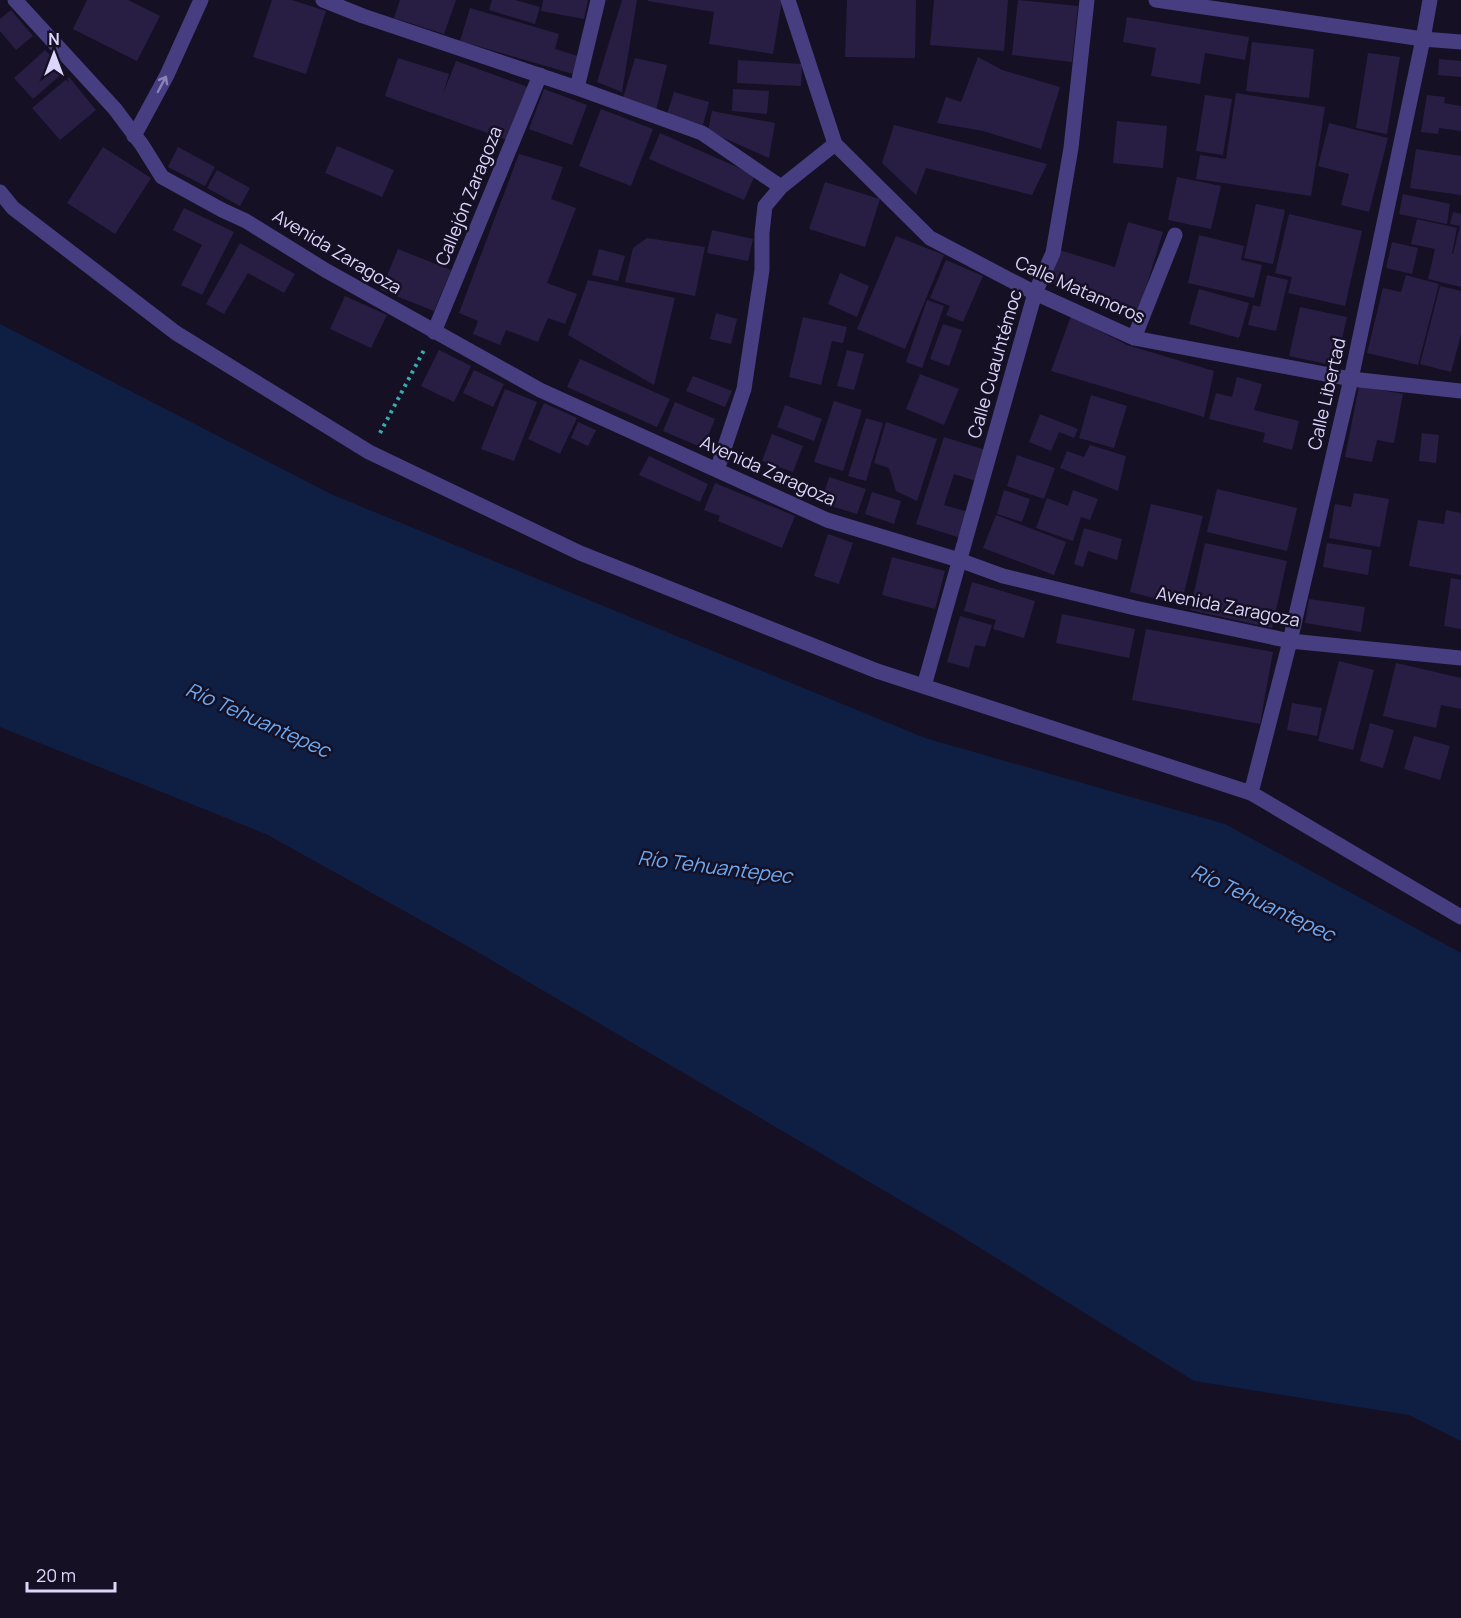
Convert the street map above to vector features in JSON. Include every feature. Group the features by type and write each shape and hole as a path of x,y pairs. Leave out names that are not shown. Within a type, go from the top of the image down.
{"street":[{"name":"Avenida Zaragoza","path":"15,0 115,109 162,177 222,210 246,220 325,270 540,390 827,520 1004,576 1135,608 1290,641 1461,658"},
{"path":"134,136 167,75 201,0"},
{"path":"323,0 363,16 578,88 702,134 781,187"},
{"path":"578,88 598,0"},
{"path":"717,470 744,389 762,270 765,206 781,187 835,144 788,0"},
{"name":"Calle Cuauhtémoc","path":"924,686 1035,293 1053,253 1071,148 1088,0"},
{"path":"1156,0 1423,39 1461,42"},
{"name":"Calle Libertad","path":"1251,793 1290,641 1352,379 1430,0"},
{"name":"Callejón Zaragoza","path":"434,332 540,75"},
{"name":"Calle Matamoros","path":"835,144 930,238 1035,293 1134,338 1352,379 1461,391"},
{"path":"0,192 13,208 176,333 369,452 580,553 866,666 1251,793 1461,917"},
{"path":"1134,338 1175,235"}],"path":[{"path":"369,452 434,332"}],"water":[{"name":"Río Tehuantepec","path":"0,324 333,495 925,738 1225,824 1461,953 1461,1441 1409,1415 1194,1381 953,1231 469,947 266,834 0,727"}],"building":[{"path":"87,0 128,0 160,16 137,61 73,29"},
{"path":"272,0 292,0 326,11 306,74 253,57"},
{"path":"400,0 456,0 444,34 394,18"},
{"path":"492,0 515,0 540,7 535,24 489,10"},
{"path":"543,0 588,0 584,19 541,11"},
{"path":"622,0 637,0 622,92 597,82"},
{"path":"648,0 782,0 773,54 709,44 714,12"},
{"path":"847,0 916,0 915,58 845,57"},
{"path":"934,0 1008,0 1004,51 930,45"},
{"path":"1018,0 1078,6 1072,62 1012,55"},
{"path":"470,8 559,34 555,49 578,56 573,74 460,41"},
{"path":"11,10 33,36 16,50 0,31 0,19"},
{"path":"1127,17 1249,37 1245,60 1205,53 1200,84 1151,76 1156,48 1123,42"},
{"path":"1252,42 1314,49 1309,98 1246,91"},
{"path":"45,50 65,71 33,99 14,78"},
{"path":"1368,53 1400,57 1387,134 1356,128"},
{"path":"978,57 1002,70 1060,87 1041,149 983,131 937,123 946,97 961,102"},
{"path":"398,58 449,74 443,94 456,61 528,87 507,140 385,96"},
{"path":"635,58 667,65 656,111 623,98"},
{"path":"1439,59 1461,61 1461,77 1438,75"},
{"path":"738,60 802,64 801,86 737,83"},
{"path":"69,77 96,110 60,140 32,108"},
{"path":"544,89 587,105 572,145 529,129"},
{"path":"733,89 769,91 767,114 732,111"},
{"path":"674,92 709,102 703,125 667,114"},
{"path":"1236,93 1325,107 1311,196 1196,179 1200,155 1226,159"},
{"path":"1205,95 1232,99 1223,155 1196,151"},
{"path":"1427,95 1445,97 1444,103 1461,106 1461,131 1439,128 1438,134 1421,132"},
{"path":"601,109 653,129 631,186 579,166"},
{"path":"712,111 775,123 769,158 708,131"},
{"path":"1117,121 1167,126 1163,168 1113,163"},
{"path":"1329,123 1388,138 1369,212 1341,205 1349,174 1318,166"},
{"path":"894,125 1047,164 1032,195 926,168 916,195 882,163"},
{"path":"660,133 755,175 744,200 649,159"},
{"path":"337,146 394,170 382,197 325,173"},
{"path":"103,147 151,178 115,234 67,203"},
{"path":"178,147 215,167 205,186 168,167"},
{"path":"1416,149 1461,156 1461,195 1410,188"},
{"path":"519,154 563,167 551,199 576,208 547,283 577,294 565,324 548,318 538,342 506,330 500,345 473,334 478,321 459,313"},
{"path":"217,170 250,188 240,206 207,188"},
{"path":"1177,177 1221,186 1211,229 1168,220"},
{"path":"825,182 880,199 865,247 809,229"},
{"path":"1403,194 1450,204 1447,224 1399,214"},
{"path":"1256,204 1285,210 1273,264 1244,258"},
{"path":"184,208 234,232 202,295 181,285 202,245 173,230"},
{"path":"1453,212 1461,214 1461,287 1428,279 1435,249 1411,244 1417,219 1457,228 1453,254 1460,226 1450,224"},
{"path":"1289,214 1362,231 1345,306 1288,293 1292,277 1275,273"},
{"path":"1128,222 1163,232 1139,310 1046,281 1056,249 1115,267"},
{"path":"712,230 753,239 748,261 707,253"},
{"path":"1199,235 1244,246 1241,260 1262,265 1254,298 1188,283"},
{"path":"896,236 944,255 905,349 857,329"},
{"path":"647,238 705,247 695,296 625,282 633,248"},
{"path":"1392,242 1418,248 1412,274 1386,268"},
{"path":"240,243 295,274 284,293 248,273 224,314 206,304"},
{"path":"398,249 451,270 434,311 381,290"},
{"path":"599,249 625,256 618,281 592,275"},
{"path":"946,260 983,276 963,322 946,315 950,306 930,298"},
{"path":"840,273 869,286 857,317 828,304"},
{"path":"1267,275 1288,280 1276,331 1248,325 1253,305 1260,307"},
{"path":"1406,275 1439,284 1418,365 1367,353 1383,288 1401,292"},
{"path":"588,280 675,298 654,385 568,335"},
{"path":"1440,286 1461,291 1461,335 1451,372 1420,364"},
{"path":"1199,289 1249,303 1239,338 1189,324"},
{"path":"345,296 387,315 371,348 330,329"},
{"path":"927,300 944,306 922,368 906,362"},
{"path":"1300,307 1347,317 1336,366 1289,356"},
{"path":"716,313 737,319 731,344 710,339"},
{"path":"1071,316 1127,345 1214,371 1204,417 1051,371"},
{"path":"803,317 847,327 843,343 832,341 821,385 789,377"},
{"path":"943,324 962,330 949,366 930,359"},
{"path":"439,350 471,366 454,402 421,386"},
{"path":"847,350 864,354 854,390 837,386"},
{"path":"580,359 670,399 657,427 567,387"},
{"path":"474,370 504,384 493,407 463,393"},
{"path":"920,374 959,389 944,425 906,409"},
{"path":"693,376 732,391 725,407 686,391"},
{"path":"1237,377 1262,384 1254,410 1299,421 1292,450 1263,442 1265,433 1209,419 1216,393 1232,397"},
{"path":"1359,386 1403,394 1394,443 1377,440 1372,462 1345,457"},
{"path":"505,389 537,402 514,461 481,449"},
{"path":"1091,395 1127,406 1114,448 1079,438"},
{"path":"834,401 862,410 843,471 814,462"},
{"path":"675,402 715,419 703,448 663,431"},
{"path":"544,403 577,418 560,454 528,439"},
{"path":"785,405 822,419 814,441 777,427"},
{"path":"1040,414 1078,429 1074,438 1059,432 1051,451 1029,442"},
{"path":"866,418 883,423 866,481 848,476"},
{"path":"578,422 596,430 588,446 571,438"},
{"path":"886,422 937,439 917,501 896,491 889,468 874,463"},
{"path":"1422,433 1439,435 1436,463 1419,461"},
{"path":"772,434 803,446 793,472 762,461"},
{"path":"944,437 989,451 979,482 954,474 944,505 972,513 964,539 916,524"},
{"path":"1090,445 1126,456 1118,491 1060,468 1067,451 1084,457"},
{"path":"1017,455 1055,468 1044,499 1007,486"},
{"path":"649,456 708,484 700,502 639,475"},
{"path":"829,477 866,489 857,514 821,503"},
{"path":"715,483 795,516 782,548 718,521 720,516 704,510"},
{"path":"1217,489 1297,508 1287,551 1207,532"},
{"path":"1004,490 1030,499 1022,522 997,514"},
{"path":"1073,490 1098,499 1090,520 1081,517 1073,541 1036,528 1047,498 1068,506"},
{"path":"872,492 901,501 894,524 865,514"},
{"path":"1354,493 1389,499 1380,547 1329,538 1335,504 1351,507"},
{"path":"1151,504 1203,516 1181,605 1130,592"},
{"path":"1446,510 1461,513 1461,575 1409,566 1418,520 1444,524"},
{"path":"996,515 1066,542 1054,575 983,548"},
{"path":"1084,528 1122,539 1117,560 1088,551 1083,567 1074,564"},
{"path":"828,534 853,543 839,584 814,576"},
{"path":"1205,543 1287,561 1272,628 1190,610"},
{"path":"1327,543 1372,550 1368,575 1323,567"},
{"path":"892,557 945,571 935,609 882,595"},
{"path":"1451,578 1461,580 1461,629 1444,626"},
{"path":"972,582 1035,601 1024,638 993,629 996,620 964,611"},
{"path":"1309,599 1365,607 1361,632 1305,623"},
{"path":"1062,614 1135,629 1129,658 1056,643"},
{"path":"960,616 992,625 985,647 975,645 969,668 947,662"},
{"path":"1146,629 1273,652 1260,724 1132,700"},
{"path":"1339,661 1374,670 1353,750 1318,741"},
{"path":"1396,663 1461,678 1461,709 1441,705 1436,728 1383,716"},
{"path":"1292,703 1322,708 1317,736 1287,730"},
{"path":"1370,723 1394,730 1383,768 1360,761"},
{"path":"1414,736 1450,746 1440,780 1404,769"}]}
